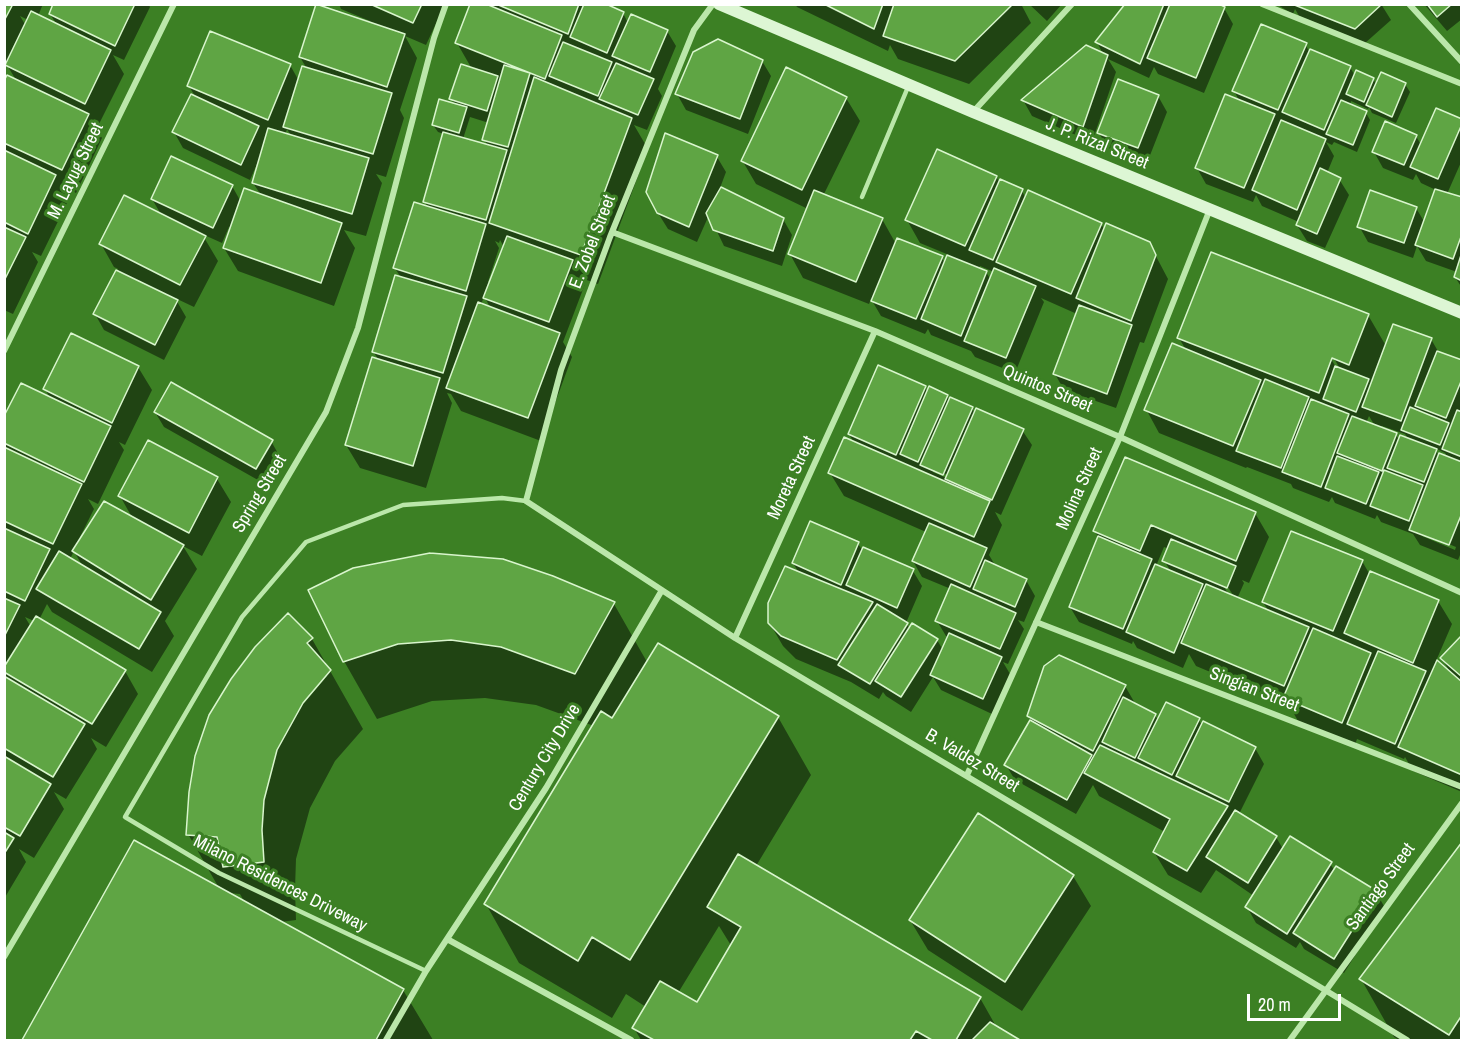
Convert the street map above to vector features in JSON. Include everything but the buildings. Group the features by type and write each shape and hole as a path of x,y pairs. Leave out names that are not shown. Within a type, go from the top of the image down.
{"main road":[{"name":"J. P. Rizal Street","path":"719,4 973,112 1461,313"}],"street":[{"name":"M. Layug Street","path":"4,351 174,4"},
{"name":"Spring Street","path":"4,957 326,412 358,328 434,38 446,4"},
{"name":"E. Zobel Street","path":"526,501 561,370 612,232 694,30 713,4"},
{"path":"973,112 1072,4"},
{"path":"1262,4 1461,84"},
{"path":"1409,4 1461,62"},
{"name":"Molina Street","path":"967,775 1120,436 1210,210"},
{"name":"Quintos Street","path":"612,232 875,331 1120,436 1461,593"},
{"name":"Moreta Street","path":"735,638 875,331"},
{"name":"B. Valdez Street","path":"526,501 735,638 967,775 1407,1041"},
{"name":"Century City Drive","path":"386,1041 426,971 546,788 662,590"},
{"name":"Singian Street","path":"1036,622 1461,787"},
{"name":"Santiago Street","path":"1290,1041 1461,803"},
{"path":"447,939 631,1041"}],"lane":[{"path":"862,196 909,84"},
{"name":"Milano Residences Driveway","path":"426,971 219,873 126,817 242,617 306,542 403,505 502,498 526,501"}]}
